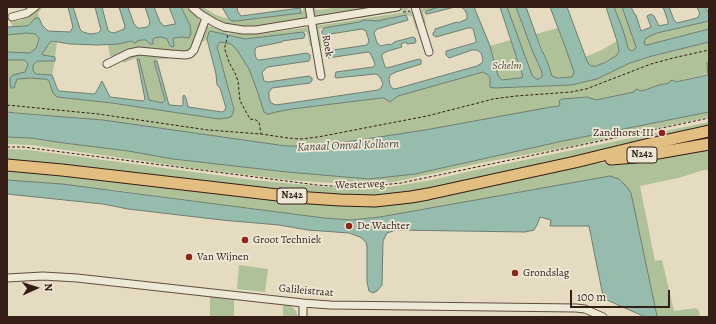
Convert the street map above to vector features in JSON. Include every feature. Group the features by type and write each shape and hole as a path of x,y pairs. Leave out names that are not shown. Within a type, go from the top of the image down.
{"main road":[{"name":"Westerweg","path":"7,165 295,197 367,201 417,196 709,131"},
{"name":"Westerweg","path":"575,162 635,157 709,144"}],"street":[{"path":"12,18 27,13 35,7"},
{"path":"192,7 206,18 224,26 243,30 256,30 397,7"},
{"name":"Roek","path":"309,7 321,76"},
{"path":"415,7 429,52"},
{"path":"108,64 129,53 140,51 185,55 190,54 194,50 206,18"},
{"name":"Galileistraat","path":"7,278 43,276 77,278 330,305 576,308 585,309 603,317"},
{"path":"302,317 303,303"}],"path":[{"path":"228,34 225,50 238,81 240,101 250,119 259,122 262,134"},
{"path":"7,105 98,114 208,130 262,134 301,139 427,116 493,98 571,92 586,89 651,64 709,50"},
{"name":"Westerweg","path":"7,147 22,147 317,185 372,186 416,180 709,118"}],"green space":[{"path":"38,7 43,7 38,13 39,18 26,26 12,26 11,22 22,20 24,16"},
{"path":"181,7 185,7 201,21 192,49 185,53 142,49 117,57 110,56 108,44 119,44 141,40 146,40 149,43 153,43 154,38 161,37 167,39 170,47 173,47 174,38 189,38 190,25"},
{"path":"196,7 203,7 216,15 232,21 301,13 303,11 303,7 306,7 307,15 305,18 257,27 246,27 229,25 217,21"},
{"path":"310,7 315,7 315,9 318,10 341,7 381,7 317,17 313,14"},
{"path":"439,7 423,12 426,23 422,23 419,9"},
{"path":"507,7 516,7 542,72 542,77 539,79 532,76"},
{"path":"614,7 622,7 636,48 632,51 628,48"},
{"path":"408,8 409,10 316,25 321,21"},
{"path":"412,11 415,14 419,26 416,30 412,16 406,15 377,21 364,20 319,29 322,48 318,45 315,26"},
{"path":"709,21 709,29 645,45 644,42 646,38 657,33"},
{"path":"206,25 228,32 227,35 209,32 207,39 203,42 200,40"},
{"path":"310,27 314,46 310,46 307,32 245,39 229,35 229,33 259,34"},
{"path":"558,28 574,72 572,77 557,78 552,76 536,34"},
{"path":"27,33 35,34 39,38 34,51 28,53 7,52 7,35"},
{"name":"Schelm","path":"511,40 523,77 502,80 498,76 490,46"},
{"path":"52,41 57,42 55,57 43,55 41,53"},
{"path":"617,41 619,50 617,55 601,64 590,66 585,57 600,51"},
{"path":"220,42 231,44 242,57 249,69 264,112 267,114 292,109 381,98 392,101 398,96 483,72 490,78 490,85 505,88 571,85 597,79 630,63 652,56 709,42 709,61 707,63 708,74 659,85 645,90 596,100 587,97 560,104 560,106 425,130 326,145 286,146 103,120 7,112 7,60 24,60 28,66 25,72 15,75 15,86 17,79 42,78 49,81 50,85 68,98 219,119 234,106 217,47"},
{"path":"138,53 167,56 168,59 157,59 157,61 154,62 165,100 162,103 149,100 139,59 136,58 123,63 123,59"},
{"path":"44,60 55,61 52,75 36,74 33,71 34,63"},
{"path":"709,112 709,117 567,147 486,162 394,182 356,184 289,180 31,145 7,144 7,137 31,138 128,151 173,159 287,172 369,179 415,174 563,141"},
{"path":"709,122 709,128 665,134 625,147 450,185 388,195 328,196 7,161 7,149 29,150 253,180 340,188 380,188 432,180"},
{"path":"709,149 709,170 640,186 655,261 662,260 674,311 696,308 699,311 700,317 657,317 631,193 610,176 380,217 351,220 324,218 114,190 7,180 7,169 338,204 539,175 594,164"},
{"path":"239,265 268,269 265,292 237,289"},
{"path":"210,295 234,298 234,317 210,317"},
{"path":"283,304 292,307 296,311 298,317 283,317"}],"water":[{"path":"68,7 73,7 80,29 83,32 90,34 98,33 101,30 95,7 102,7 108,30 114,33 124,29 125,26 119,7 128,7 134,24 138,28 141,28 147,27 150,22 145,7 154,7 160,22 164,26 175,24 169,7 181,7 190,25 191,33 189,38 174,38 173,47 170,46 167,39 161,37 154,38 153,44 150,44 146,40 137,41 136,43 132,41 119,44 97,45 70,44 52,41 42,54 55,57 55,61 38,61 33,66 33,71 36,74 52,75 59,91 95,94 102,81 110,97 143,101 145,99 137,59 139,59 149,100 162,103 165,100 154,61 157,61 169,105 182,106 184,95 188,107 222,112 226,108 220,88 217,85 216,74 207,39 210,31 245,39 303,32 305,34 304,38 282,41 257,47 255,49 256,58 258,60 307,53 310,55 309,61 268,67 262,73 264,81 268,82 309,76 312,78 310,83 272,88 269,92 269,98 271,103 276,105 378,90 381,88 383,84 381,79 375,74 335,77 336,72 373,67 375,65 370,53 368,52 328,58 326,54 327,51 367,45 369,41 366,31 362,29 324,35 322,34 322,31 324,28 364,20 377,21 406,15 408,20 377,29 374,33 377,43 381,46 390,45 394,42 413,37 415,38 415,43 407,44 406,42 401,44 402,47 382,54 385,67 387,68 419,59 421,60 421,64 390,75 390,85 395,89 477,66 482,63 483,60 481,53 477,50 472,50 449,58 446,55 446,51 476,42 472,28 436,37 433,35 435,29 467,19 465,10 461,7 474,7 490,46 498,76 502,80 523,77 500,7 507,7 532,75 536,79 542,77 542,72 516,7 526,7 552,76 557,78 572,77 574,72 550,7 567,7 587,61 591,66 596,66 606,62 617,55 619,51 606,7 614,7 628,48 632,51 636,47 622,7 631,7 636,15 641,31 651,27 647,16 651,14 654,16 659,26 668,24 663,7 669,7 674,20 677,23 697,18 700,14 697,7 705,7 709,13 709,21 657,33 646,38 644,42 645,45 647,45 709,29 709,42 652,56 630,63 597,79 571,85 494,88 490,87 490,78 483,72 398,96 390,102 384,98 381,98 292,109 267,114 264,112 249,69 237,50 231,44 220,42 217,47 234,109 231,117 219,119 112,103 57,97 53,93 49,81 46,79 17,79 14,88 11,88 10,78 13,75 25,72 28,65 24,60 7,60 7,52 30,53 36,48 39,38 35,34 27,33 7,35 7,27 26,26 29,25 35,18 39,18 42,25 48,31 70,32 73,27"},
{"path":"222,7 237,7 241,16 300,8 301,13 232,21 229,19"},
{"path":"439,7 455,7 427,14 425,13 426,11"},
{"name":"Kanaal Omval Kolhorn","path":"709,61 709,112 563,141 415,174 397,176 369,179 287,172 173,159 128,151 31,138 7,137 7,112 103,120 286,146 326,145 425,130 559,106 559,101 562,99 587,97 596,100 634,92 638,89 640,91 645,90 669,83 673,80 675,82 708,75 707,63"},
{"path":"610,176 619,179 631,193 657,316 645,317 607,300 603,296 589,226 550,226 551,220 540,217 534,230 525,232 396,230 387,233 383,241 382,285 373,293 369,291 367,282 366,242 360,237 349,233 308,230 279,225 222,220 128,209 103,204 7,194 7,180 62,184 324,218 351,220 380,217"}],"place":[{"name":"Zandhorst III","path":"662,133"},
{"name":"De Wachter","path":"349,226"},
{"name":"Groot Techniek","path":"245,240"},
{"name":"Van Wijnen","path":"189,257"},
{"name":"Grondslag","path":"515,273"}]}
